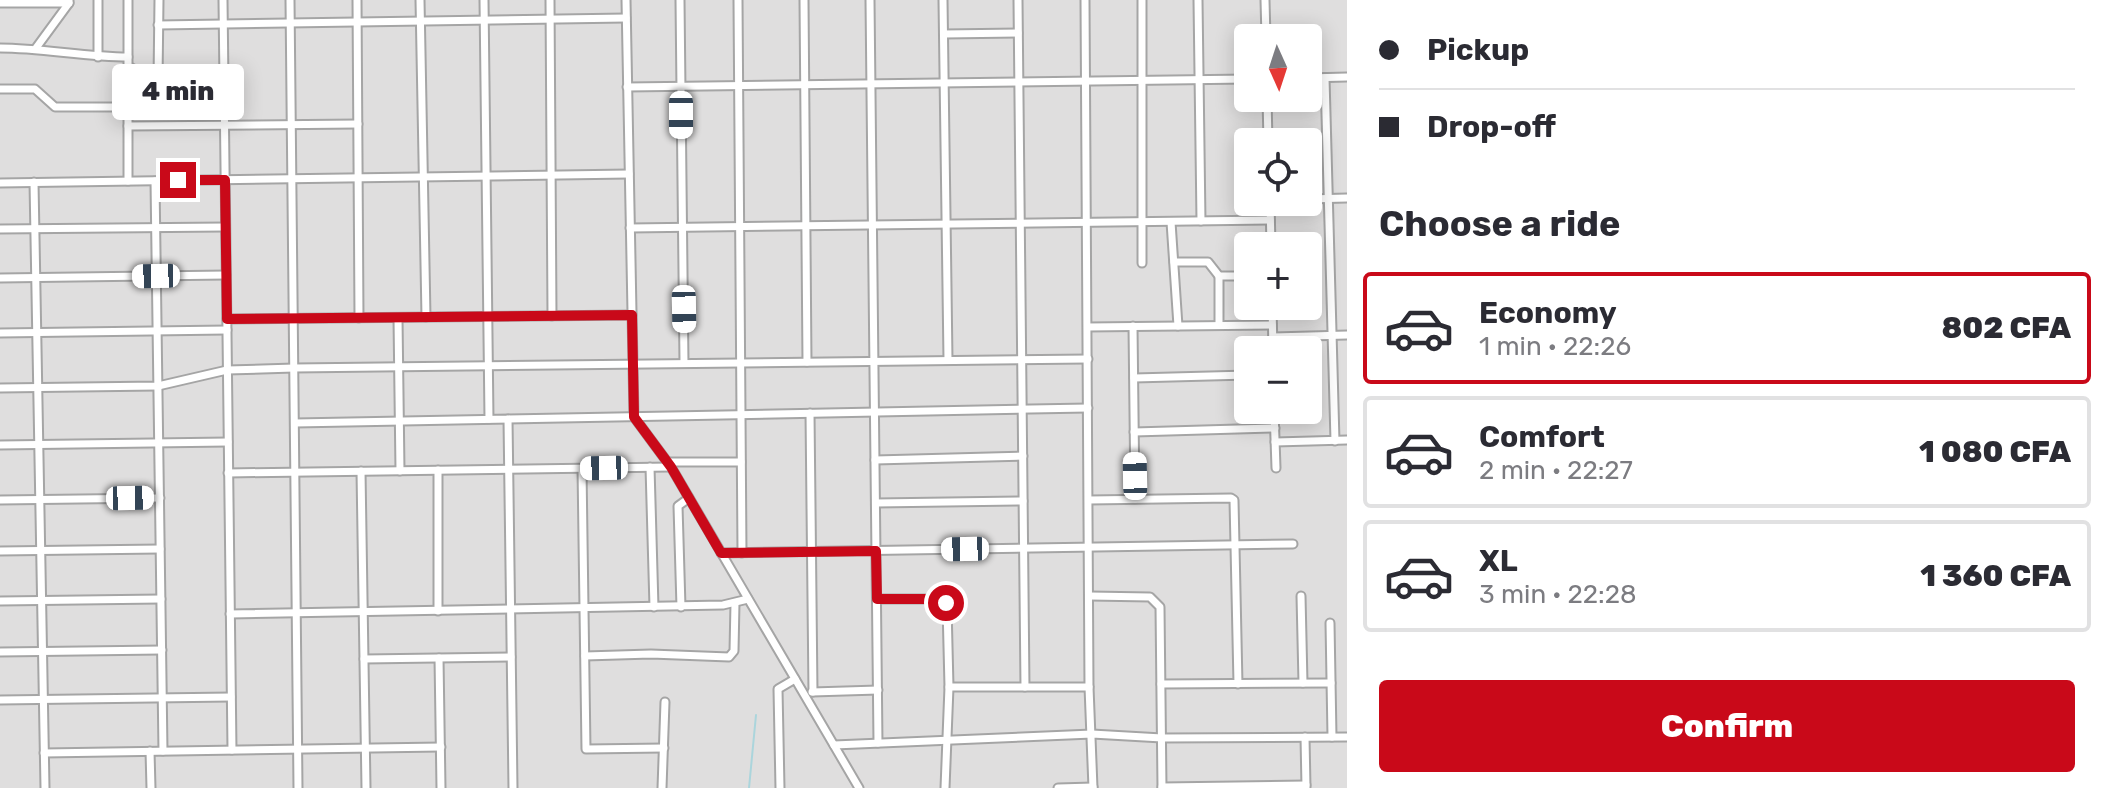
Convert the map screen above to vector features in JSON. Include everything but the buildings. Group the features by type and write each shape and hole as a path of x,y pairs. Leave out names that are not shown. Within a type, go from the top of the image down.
{"street":[{"path":"98,0 98,57"},
{"path":"128,0 128,181"},
{"path":"158,81 159,0"},
{"path":"223,0 232,750"},
{"path":"290,0 298,788"},
{"path":"357,0 359,318"},
{"path":"420,0 426,317"},
{"path":"484,0 489,419"},
{"path":"550,0 552,316"},
{"path":"626,0 634,417 669,464 859,788"},
{"path":"680,0 684,363"},
{"path":"738,0 742,553"},
{"path":"804,0 807,362"},
{"path":"870,0 878,743"},
{"path":"943,0 948,360"},
{"path":"1018,0 1025,687"},
{"path":"1058,788 1093,788 1089,687 1085,0"},
{"path":"1142,0 1142,263"},
{"path":"1198,0 1201,221"},
{"path":"1265,0 1266,24"},
{"path":"36,48 69,2"},
{"path":"0,3 69,2"},
{"path":"158,25 626,18"},
{"path":"944,34 1018,33"},
{"path":"0,48 36,48 128,62 167,87 224,86"},
{"path":"1335,441 1325,78 1347,77"},
{"path":"627,87 1234,79"},
{"path":"0,89 35,89 55,107 128,107"},
{"path":"128,126 358,124"},
{"path":"0,183 629,174"},
{"path":"155,181 163,751"},
{"path":"34,182 45,788"},
{"path":"1322,198 1347,198"},
{"path":"1270,216 1270,232"},
{"path":"630,228 1270,220"},
{"path":"1171,222 1178,326"},
{"path":"0,229 225,227"},
{"path":"1174,262 1208,262 1219,276 1219,325"},
{"path":"0,278 226,275"},
{"path":"1219,276 1234,276"},
{"path":"227,319 632,315"},
{"path":"398,318 400,471"},
{"path":"1272,320 1273,336"},
{"path":"1088,327 1272,325"},
{"path":"1133,326 1135,499"},
{"path":"0,333 227,330"},
{"path":"1302,336 1347,335"},
{"path":"0,388 158,386 227,370 294,368 1088,359"},
{"path":"1134,378 1234,375"},
{"path":"295,423 1088,408"},
{"path":"810,413 813,692"},
{"path":"508,419 513,788"},
{"path":"1275,424 1276,468"},
{"path":"1134,432 1275,428"},
{"path":"1275,442 1347,440"},
{"path":"0,445 228,442"},
{"path":"875,460 1023,456"},
{"path":"228,473 650,467 741,462"},
{"path":"650,467 654,607"},
{"path":"582,468 586,749 664,748"},
{"path":"438,470 438,611"},
{"path":"361,471 366,788"},
{"path":"0,500 160,498"},
{"path":"681,607 678,506 689,498"},
{"path":"1089,500 1231,498 1235,504 1238,684"},
{"path":"876,503 1023,501"},
{"path":"721,553 1293,544"},
{"path":"0,551 160,549"},
{"path":"1090,596 1150,597 1160,607 1162,788 1306,786 1305,737"},
{"path":"1301,596 1303,683"},
{"path":"0,601 161,599"},
{"path":"230,614 681,607 735,603 748,599"},
{"path":"877,599 938,599 946,603 949,687 945,788"},
{"path":"585,656 651,654 729,657 734,651 735,603"},
{"path":"1330,623 1332,737"},
{"path":"0,652 162,650"},
{"path":"364,659 511,657"},
{"path":"439,658 441,788"},
{"path":"780,788 778,689 795,679"},
{"path":"1161,684 1331,683"},
{"path":"949,687 1089,687"},
{"path":"803,693 878,690"},
{"path":"0,700 231,697"},
{"path":"662,788 665,702"},
{"path":"834,745 1092,734 1162,738 1347,737"},
{"path":"44,753 441,747"},
{"path":"150,751 151,788"}],"shaded area":[{"path":"0,0 1347,0 1347,788 0,788"}],"waterway":[{"path":"749,788 756,715"}],"route":[{"path":"178,180 225,180 227,319 632,315 634,417 671,467 721,553 876,551 877,599 938,599 946,603"}]}
